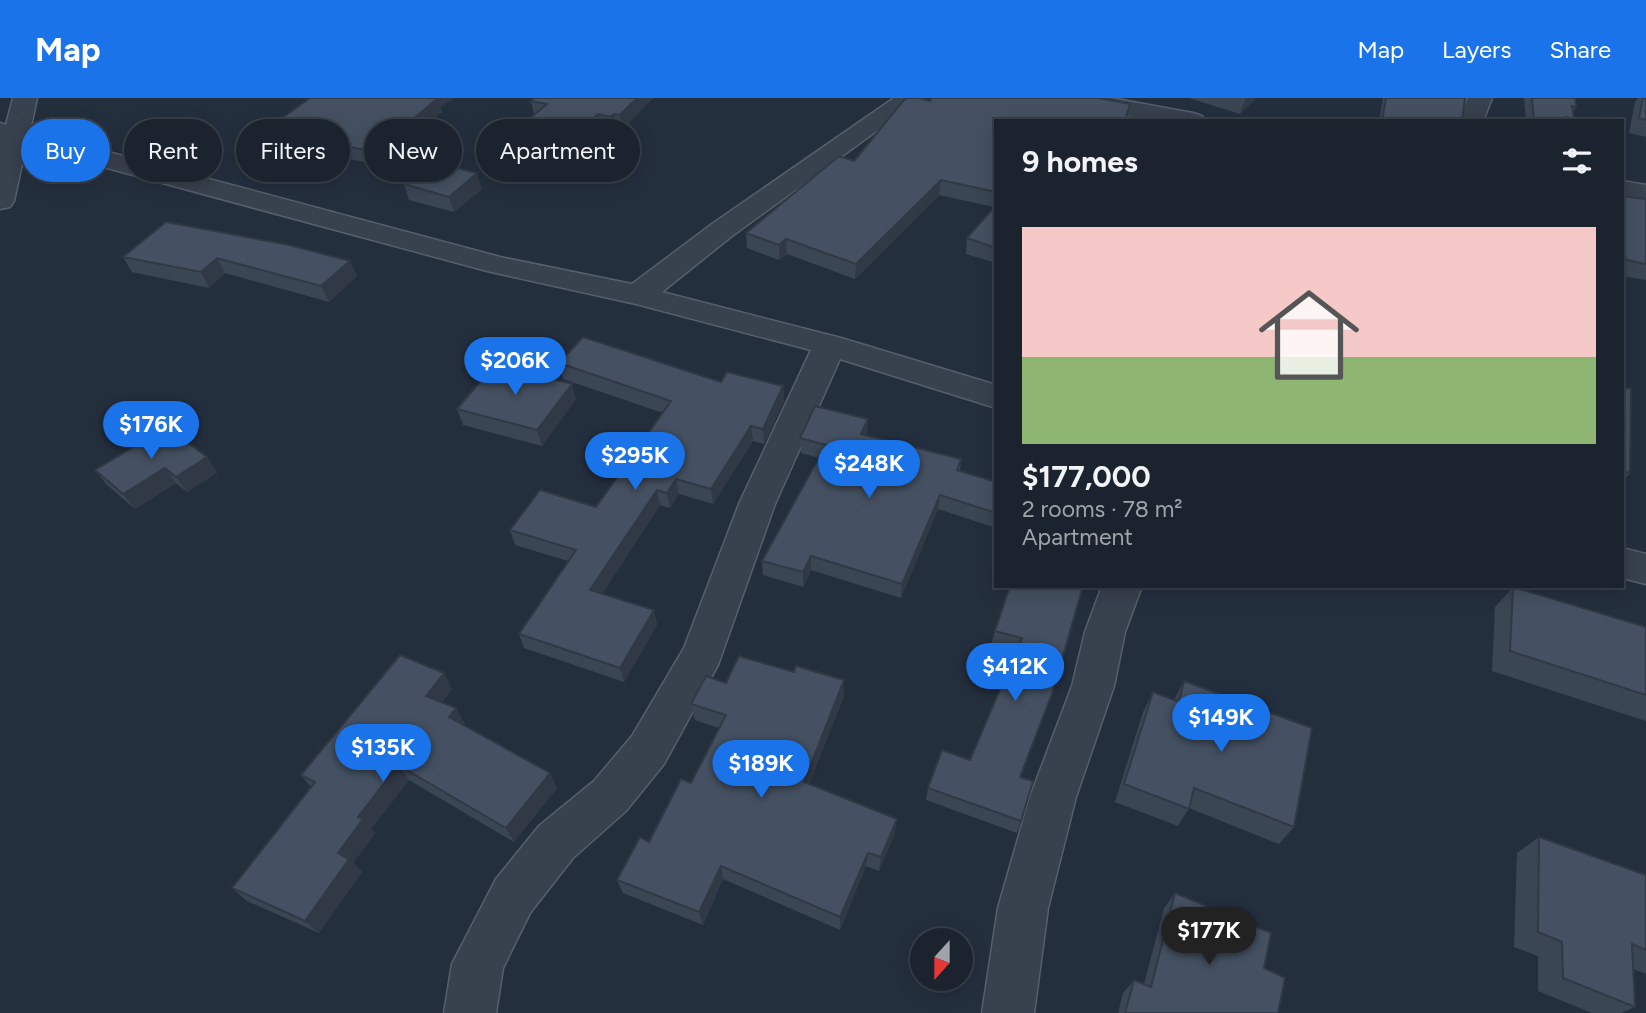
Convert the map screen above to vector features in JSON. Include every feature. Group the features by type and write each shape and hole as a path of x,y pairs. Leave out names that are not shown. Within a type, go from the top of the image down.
{"street":[{"path":"0,201 9,133 25,98"},
{"path":"638,295 722,230 910,98"},
{"path":"1072,98 1182,119"},
{"path":"1471,119 1480,98"},
{"path":"9,133 497,265 638,295 830,345 994,396"},
{"path":"1624,190 1646,193"},
{"path":"470,1013 478,964 513,896 556,842 610,796 648,750 703,653 757,504 830,345"},
{"path":"1624,564 1646,569"},
{"path":"1008,1013 1023,908 1054,797 1093,686 1105,632 1121,588"}],"building":[{"path":"310,98 438,98 413,119 364,119 364,150 350,147 350,119 281,119"},
{"path":"534,98 637,98 620,115 614,114 611,117 598,114 592,119 529,119 547,104 531,101"},
{"path":"1099,98 1130,104 1126,119 994,119 994,192 941,180 856,264 786,239 779,245 746,233 839,156 854,161 904,100"},
{"path":"1386,98 1465,98 1462,119 1382,119"},
{"path":"1532,98 1575,98 1576,107 1572,106 1574,119 1534,119"},
{"path":"1643,98 1646,98 1646,120 1639,118"},
{"path":"462,169 476,173 449,197 404,184 462,182"},
{"path":"1624,196 1646,199 1646,264 1627,260 1624,254"},
{"path":"994,207 994,247 967,238"},
{"path":"166,222 289,245 350,261 321,286 217,258 201,272 123,257"},
{"path":"583,337 721,382 727,372 783,386 763,429 751,426 711,489 676,479 667,493 657,490 590,590 654,610 620,668 519,634 576,550 510,530 540,490 596,507 671,401 559,363"},
{"path":"495,364 572,384 537,430 457,409"},
{"path":"1624,387 1631,389 1630,473 1624,472"},
{"path":"815,406 868,419 861,434 961,459 957,470 994,481 994,512 940,495 902,584 811,556 803,572 762,561 826,445 800,438"},
{"path":"167,427 207,457 176,477 165,468 123,494 95,470"},
{"path":"1009,588 1082,588 1053,691 1020,777 1033,781 1021,821 928,788 942,750 970,760 1022,638 995,631"},
{"path":"1513,588 1646,627 1646,695 1510,651"},
{"path":"400,655 444,673 426,696 456,708 449,717 550,773 506,828 398,765 358,817 363,819 338,853 349,859 305,921 232,888 315,782 301,775"},
{"path":"739,656 794,672 796,666 844,680 804,782 897,819 881,857 868,853 840,917 721,866 699,912 617,880 640,837 649,842 681,779 691,783 726,715 691,704 706,676 726,683"},
{"path":"1184,681 1312,728 1294,827 1194,788 1189,809 1124,784 1153,692 1179,702"},
{"path":"1539,837 1646,875 1646,950 1632,944 1635,1007 1563,978 1562,942 1538,932"},
{"path":"1175,893 1271,933 1264,968 1285,978 1278,1013 1125,1013 1134,980 1151,987"}]}
